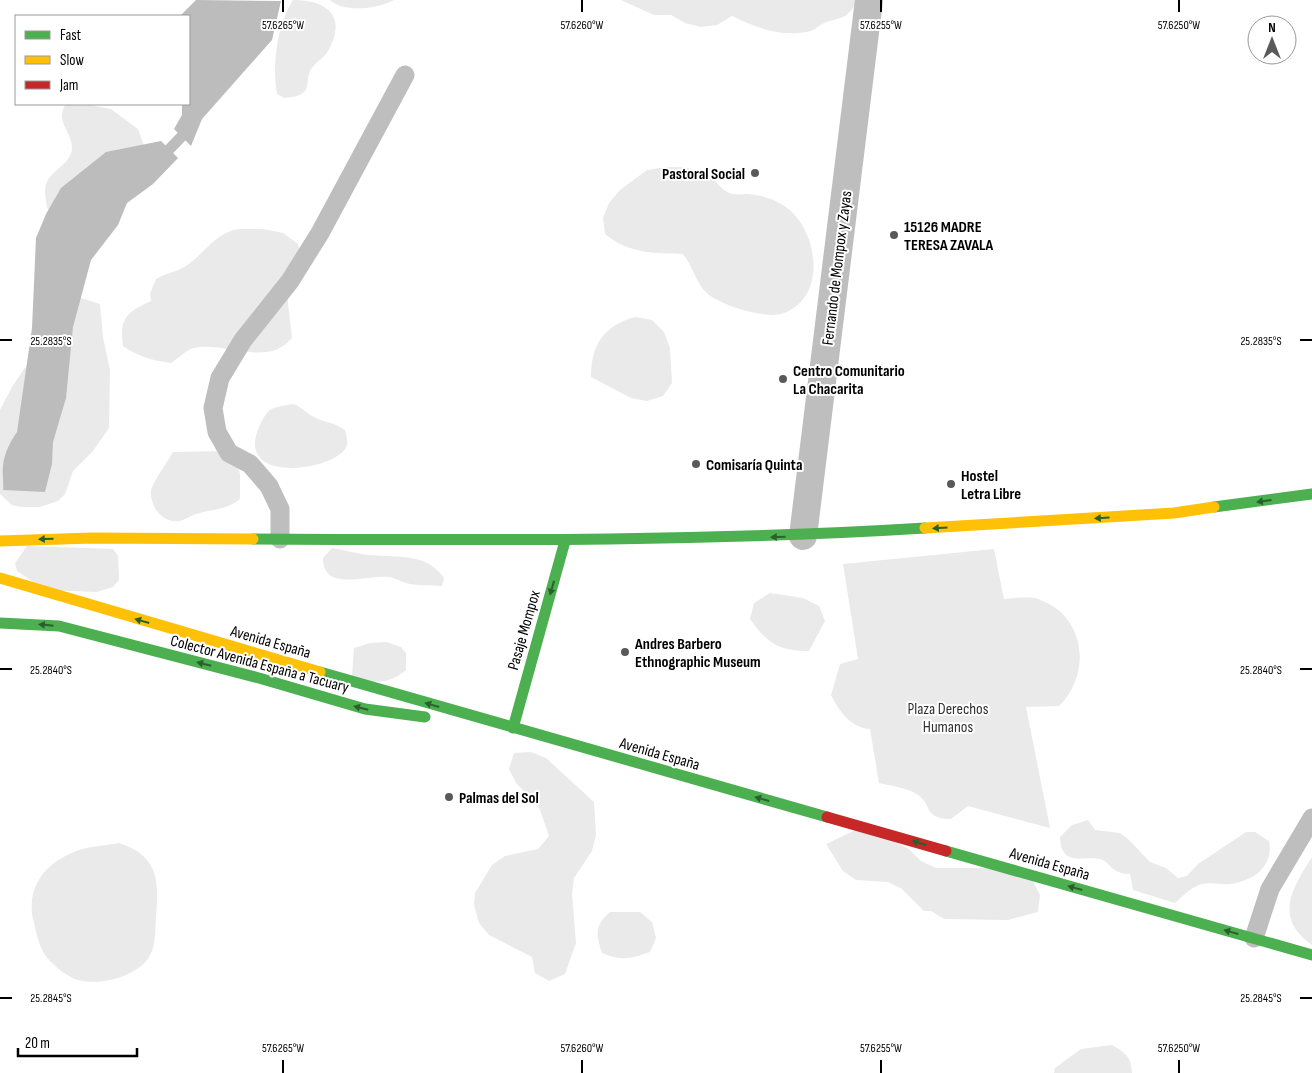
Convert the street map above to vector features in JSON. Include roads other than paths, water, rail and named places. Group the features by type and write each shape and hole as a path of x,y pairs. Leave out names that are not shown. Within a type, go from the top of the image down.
{"street":[{"name":"Fernando de Mompox y Zayas","path":"803,536 870,0"},
{"path":"0,541 92,538 565,541 803,536 1174,513 1312,494"},
{"name":"Pasaje Mompox","path":"513,728 565,541"},
{"name":"Avenida España","path":"0,578 513,728 1312,955"},
{"name":"Colector Avenida España a Tacuary","path":"0,623 14,622 59,626 259,678 365,709 513,728"}],"lane":[{"path":"280,539 280,509 269,486 250,464 229,453 217,432 213,408 220,378 243,340 290,280 320,233 405,75"},
{"path":"1254,938 1270,889 1312,818"}],"waterway":[{"path":"160,159 185,133 187,123"}],"place":[{"name":"Pastoral Social","path":"755,173"},
{"name":"15126 MADRE TERESA ZAVALA","path":"894,235"},
{"name":"Centro Comunitario La Chacarita","path":"783,379"},
{"name":"Comisaría Quinta","path":"696,464"},
{"name":"Hostel Letra Libre","path":"951,484"},
{"name":"Andres Barbero Ethnographic Museum","path":"625,652"},
{"name":"Palmas del Sol","path":"449,797"}],"park label":[{"name":"Plaza Derechos Humanos","path":"948,717"}]}
